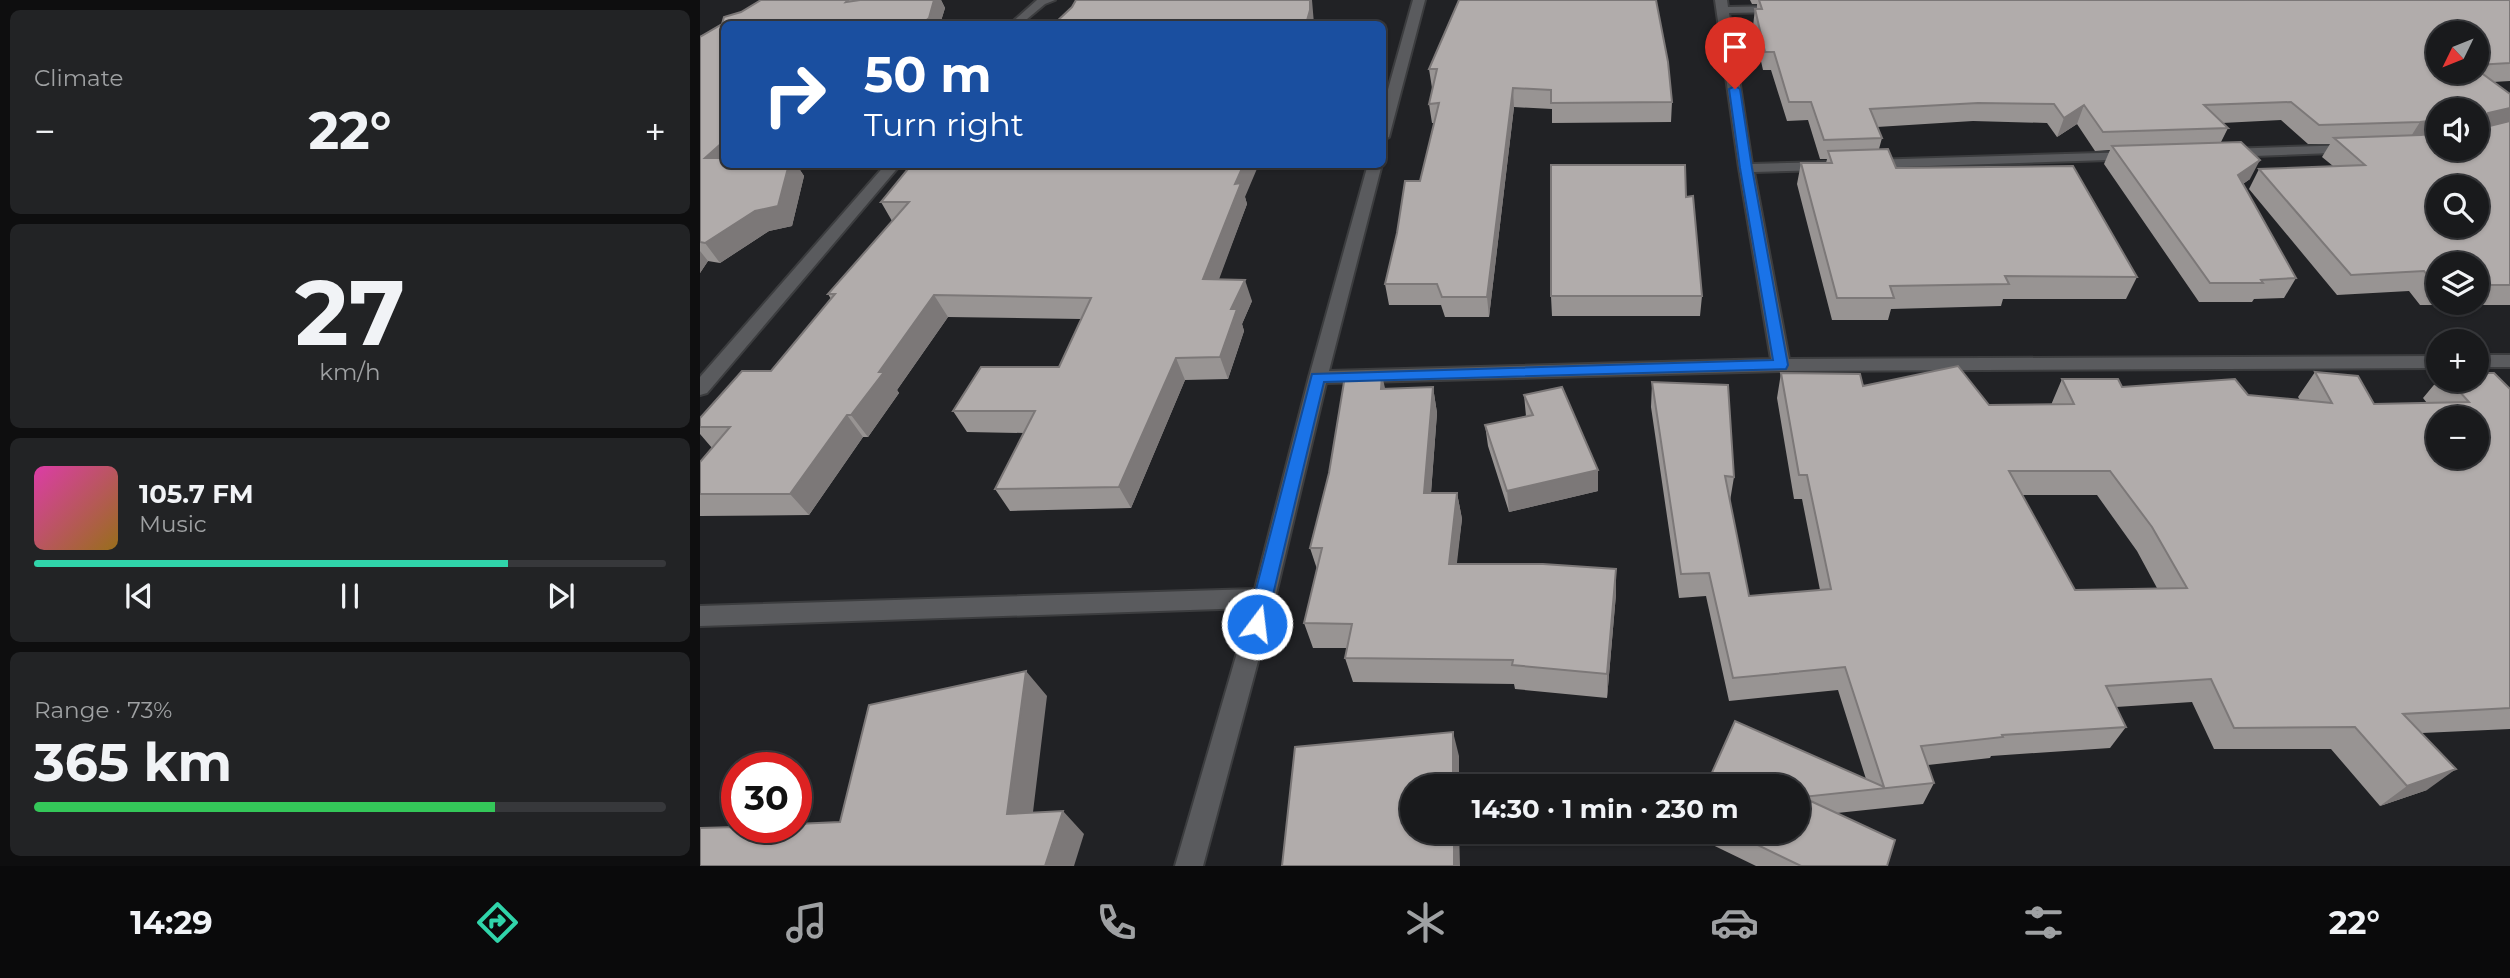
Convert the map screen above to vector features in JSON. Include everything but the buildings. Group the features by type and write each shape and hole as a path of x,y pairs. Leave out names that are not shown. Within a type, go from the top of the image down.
{"street":[{"path":"1019,21 1041,2 1049,0"},
{"path":"1386,122 1419,0"},
{"path":"1781,365 1746,168 1723,5 1792,9"},
{"path":"2215,154 2367,149"},
{"path":"1746,168 2146,156"},
{"path":"700,388 891,168"},
{"path":"1189,866 1264,598 1318,377 1374,168"},
{"path":"2489,361 2510,361"},
{"path":"1318,377 1781,365 2426,362"},
{"path":"700,616 1264,598"}],"route":[{"path":"1257,624 1318,377 1781,365 1746,168 1735,89"}]}
